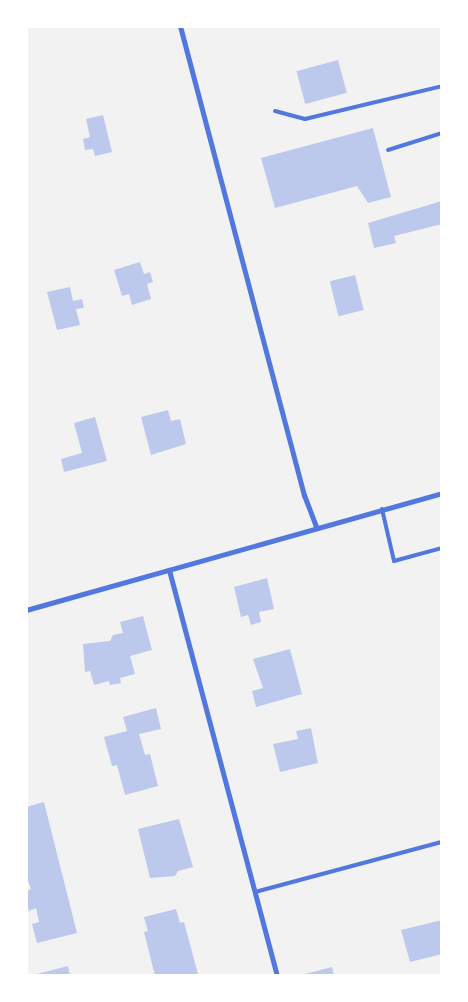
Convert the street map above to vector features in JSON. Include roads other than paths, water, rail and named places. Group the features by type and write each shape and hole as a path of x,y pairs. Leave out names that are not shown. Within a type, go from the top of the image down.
{"street":[{"path":"180,26 304,495 316,527"},
{"path":"26,610 442,493"},
{"path":"169,570 277,976"}],"lane":[{"path":"275,111 305,119 442,86"},
{"path":"388,150 442,133"},
{"path":"382,509 394,561 442,548"},
{"path":"255,892 442,842"}]}
